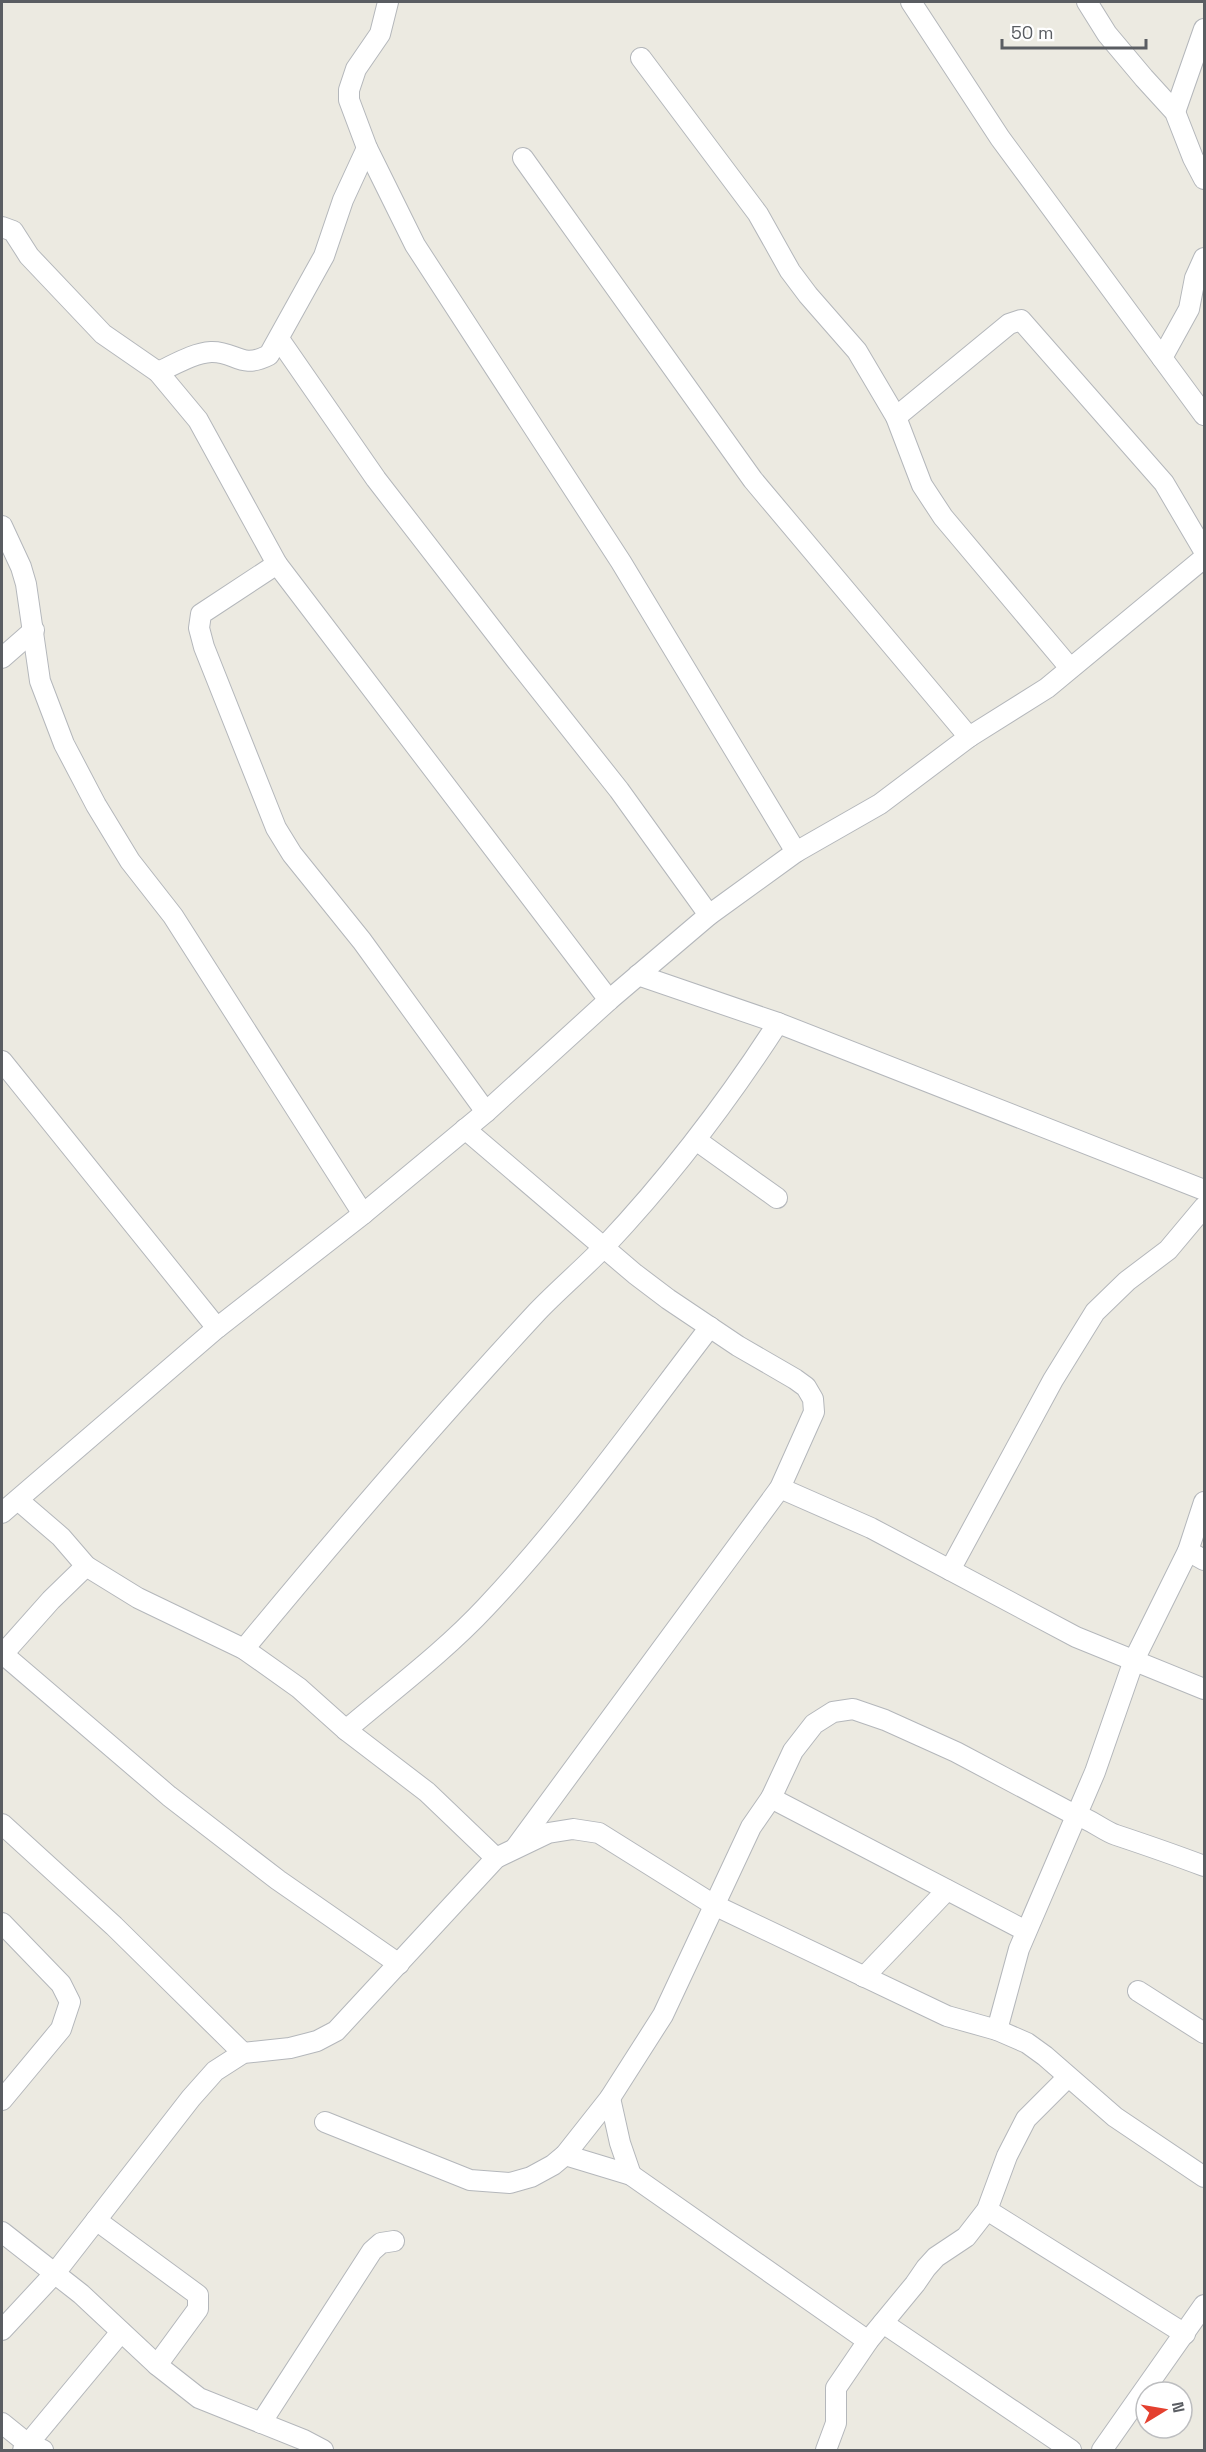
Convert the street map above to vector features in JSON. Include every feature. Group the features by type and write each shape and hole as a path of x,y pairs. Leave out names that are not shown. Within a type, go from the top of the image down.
{"street":[{"path":"388,2 380,34 356,69 349,90 349,100 367,148 415,245 621,562 796,852"},
{"path":"911,2 1000,138 1204,415"},
{"path":"1087,2 1107,34 1175,112 1204,179"},
{"path":"1175,112 1204,28"},
{"path":"641,58 758,214 790,271 857,351 896,417 922,485 944,517 1070,668"},
{"path":"158,372 204,352 214,352 244,362 269,355 324,256 344,200 367,148"},
{"path":"523,158 753,480 969,736"},
{"path":"2,227 13,231 29,255 103,334 158,372 198,420 277,564 609,1000"},
{"path":"1162,357 1189,309 1195,278 1204,258"},
{"path":"896,417 1009,324 1021,320 1164,483 1204,551"},
{"path":"279,339 376,479 619,790 709,915"},
{"path":"2,526 21,567 34,630 40,681 53,719 96,805 130,861 173,916 363,1214"},
{"path":"2,1513 217,1329 363,1214 486,1112 609,1000 709,915 796,852 880,804 969,736 1047,688 1204,558"},
{"path":"277,564 201,614 199,627 204,646 276,828 292,854 362,941 486,1112"},
{"path":"2,658 34,630"},
{"path":"638,975 778,1023 1204,1190"},
{"path":"244,1648 320,1556 418,1444 539,1310 604,1246 696,1140 778,1023"},
{"path":"2,1061 217,1329"},
{"path":"465,1129 635,1274 738,1346 806,1387 813,1399 814,1412 780,1488 516,1846"},
{"path":"696,1140 777,1198"},
{"path":"950,1570 1053,1380 1095,1312 1126,1281 1168,1250 1204,1207"},
{"path":"346,1730 438,1652 484,1609 539,1548 710,1327"},
{"path":"780,1488 870,1528 1076,1637 1204,1689"},
{"path":"18,1500 62,1537 86,1566 138,1598 244,1648 299,1688 346,1730 427,1792 496,1858"},
{"path":"997,2030 1019,1949 1110,1732 1134,1660 1196,1555 1204,1502"},
{"path":"86,1566 51,1600 2,1654 170,1796 278,1880 399,1964"},
{"path":"325,2122 470,2180 510,2183 531,2177 553,2165 565,2154 610,2097 663,2015 751,1827 771,1798 793,1751 814,1724 833,1712 853,1709 885,1720 956,1752 1075,1815 1094,1821 1114,1834 1131,1838 1204,1866"},
{"path":"771,1798 1026,1931"},
{"path":"2,1824 114,1926 243,2053"},
{"path":"2,2330 55,2273 209,2078 228,2061 243,2053 308,2044 336,2031 496,1858 516,1846 548,1833 573,1829 599,1833 714,1905 864,1977 947,2016 997,2030 1027,2043 1114,2117 1204,2177"},
{"path":"864,1977 947,1890"},
{"path":"2,1923 61,1984 70,2002 61,2029 2,2100"},
{"path":"1138,1991 1204,2033"},
{"path":"826,2451 836,2423 836,2388 868,2341 926,2268 966,2237 987,2210 1007,2156 1026,2119 1068,2076"},
{"path":"610,2097 617,2133 631,2175"},
{"path":"565,2154 631,2175 868,2341"},
{"path":"987,2210 1185,2334"},
{"path":"96,2220 198,2295 198,2309 157,2365"},
{"path":"2,2232 55,2273 157,2365 199,2398 304,2440 323,2451"},
{"path":"261,2423 372,2251 381,2242 394,2241"},
{"path":"1101,2451 1204,2305"},
{"path":"883,2324 1071,2451"},
{"path":"2,2422 31,2448 121,2331"}]}
